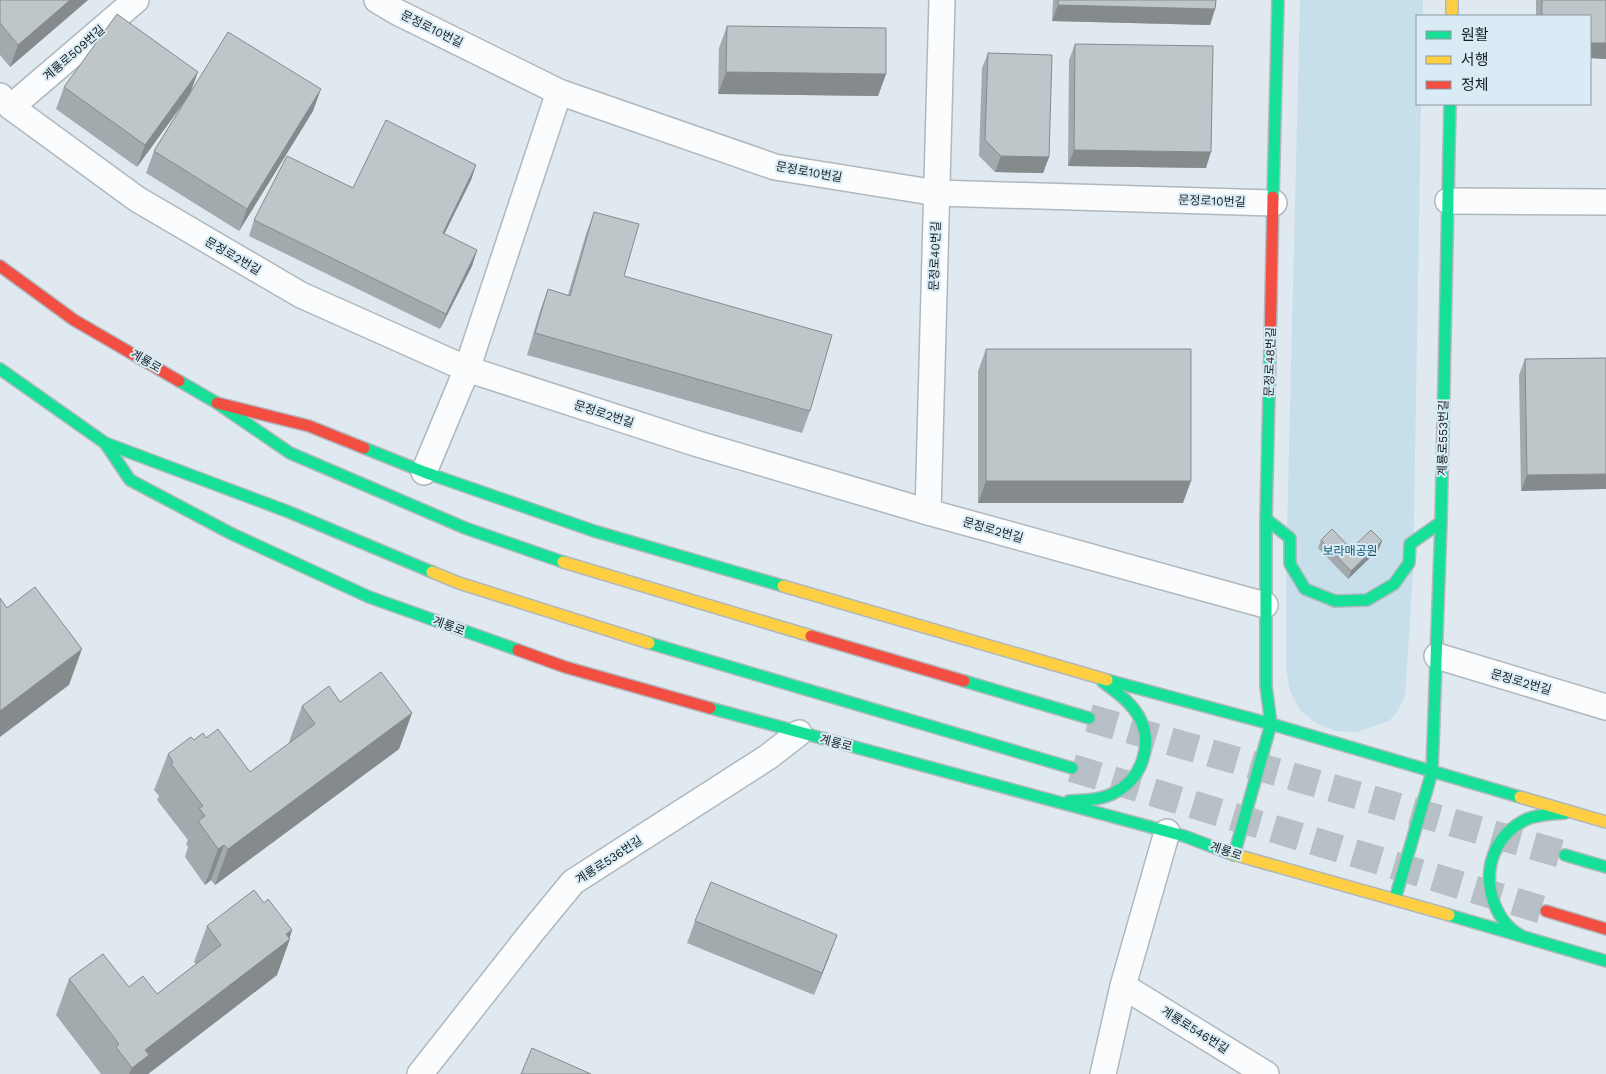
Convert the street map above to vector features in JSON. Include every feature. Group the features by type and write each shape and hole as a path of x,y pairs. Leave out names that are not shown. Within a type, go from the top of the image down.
{"main road":[{"name":"문정로48번길","path":"1270,724 1266,686 1265,606 1278,0"},
{"path":"1452,0 1452,15"},
{"name":"계룡로553번길","path":"1394,899 1432,772 1441,522 1450,105"},
{"name":"계룡로","path":"0,266 74,320 216,403 290,454 465,528 590,571 1089,718"},
{"name":"계룡로","path":"0,369 105,443 289,512 459,584 608,631 1072,768"},
{"path":"216,403 309,426 424,472 594,531 1098,678 1270,724 1606,822"},
{"name":"계룡로","path":"105,443 130,480 232,534 369,597 565,667 799,733 1184,836 1234,855 1394,899 1606,961"},
{"path":"1266,519 1290,538 1290,564 1305,589 1336,601 1367,600 1394,584 1409,563 1410,544 1441,522"},
{"path":"1060,803 1096,798 1114,793 1129,784 1140,769 1146,752 1146,734 1140,718 1129,704 1098,678"},
{"path":"1234,855 1270,724"},
{"path":"1539,941 1518,934 1502,919 1492,900 1488,879 1492,857 1502,838 1518,823 1539,814 1579,814"},
{"path":"1565,855 1606,867"},
{"path":"1546,911 1606,929"}],"street":[{"name":"계룡로509번길","path":"6,101 136,0"},
{"name":"문정로10번길","path":"377,0 559,92 774,167 937,192 1274,203"},
{"name":"문정로40번길","path":"928,512 942,0"},
{"path":"424,472 467,369 559,92"},
{"name":"문정로2번길","path":"6,101 137,199 301,295 467,369 698,444 928,512 1265,606"},
{"path":"1448,201 1606,202"},
{"name":"문정로2번길","path":"1437,656 1606,707"},
{"name":"계룡로536번길","path":"420,1074 573,882 768,757 799,733"},
{"path":"1103,1074 1123,986 1167,832"},
{"name":"계룡로546번길","path":"1123,986 1266,1074"}],"green space":[{"name":"보라매공원","path":"1300,0 1423,0 1423,15 1416,15 1416,105 1421,105 1413,574 1405,697 1389,721 1357,732 1336,731 1316,723 1300,710 1290,691 1286,669 1286,573"}],"building":[{"path":"0,0 70,0 18,45 0,23"},
{"path":"1058,0 1216,0 1215,9 1058,5"},
{"path":"1542,0 1606,0 1606,43 1591,43 1591,15 1542,15"},
{"path":"117,14 198,72 145,145 64,87"},
{"path":"727,26 886,28 886,74 726,72"},
{"path":"228,32 321,89 247,209 154,151"},
{"path":"1075,44 1213,46 1211,152 1074,150"},
{"path":"988,53 1052,55 1049,157 1001,156 985,140"},
{"path":"386,120 476,165 443,233 477,250 446,314 254,220 287,156 353,188"},
{"path":"594,212 639,224 624,276 832,335 810,411 535,333 548,289 570,296"},
{"path":"986,349 1191,349 1191,481 986,481"},
{"path":"1606,358 1606,474 1527,475 1525,359"},
{"path":"1332,529 1351,549 1371,530 1382,541 1351,571 1321,540"},
{"path":"35,587 82,649 0,711 0,598 7,608"},
{"path":"381,672 412,713 228,849 224,845 218,849 198,821 205,816 199,808 203,806 171,764 173,762 168,754 191,737 194,740 203,733 206,738 218,729 250,772 315,724 302,706 329,686 340,702"},
{"path":"711,882 837,935 822,973 695,921"},
{"path":"254,890 264,903 268,899 292,930 286,934 290,939 145,1050 149,1055 132,1068 116,1047 119,1044 69,979 103,954 129,987 143,976 157,994 221,945 207,926"},
{"path":"532,1048 591,1074 521,1074"}],"tunnel":[{"path":"1089,718 1565,855"},
{"path":"1072,768 1546,911"}],"traffic: fast":[{"path":"1273,197 1278,0"},
{"path":"1432,772 1441,522 1450,105"},
{"path":"1270,350 1266,519 1266,686 1271,724"},
{"path":"0,369 105,443 289,512 432,572"},
{"path":"179,381 217,403 290,453 465,528 563,562"},
{"path":"105,443 130,480 232,534 369,597 518,650"},
{"path":"364,448 424,472 594,531 783,586"},
{"path":"1266,519 1290,538 1290,564 1305,589 1335,601 1367,600 1394,584 1409,563 1410,544 1441,522"},
{"path":"649,643 1072,768"},
{"path":"1107,680 1271,724 1520,797"},
{"path":"964,681 1089,718"},
{"path":"1069,801 1098,798 1114,793 1132,779 1143,760 1145,738 1139,717 1128,702 1103,682"},
{"path":"710,708 1184,836 1229,853"},
{"path":"1234,855 1271,724"},
{"path":"1395,899 1432,772"},
{"path":"1520,935 1504,921 1494,903 1489,878 1490,866 1494,855 1506,834 1527,819 1541,815 1565,813"},
{"path":"1565,855 1606,867"},
{"path":"1449,915 1606,961"}],"traffic: slow":[{"path":"1452,0 1452,15"},
{"path":"563,562 811,636"},
{"path":"432,572 459,583 649,643"},
{"path":"783,586 1107,680"},
{"path":"1520,797 1606,822"},
{"path":"1229,853 1449,915"}],"traffic: jam":[{"path":"1270,350 1273,197"},
{"path":"0,266 74,320 179,381"},
{"path":"217,403 309,426 364,448"},
{"path":"811,636 964,681"},
{"path":"518,650 565,667 710,708"},
{"path":"1546,911 1606,929"}]}
